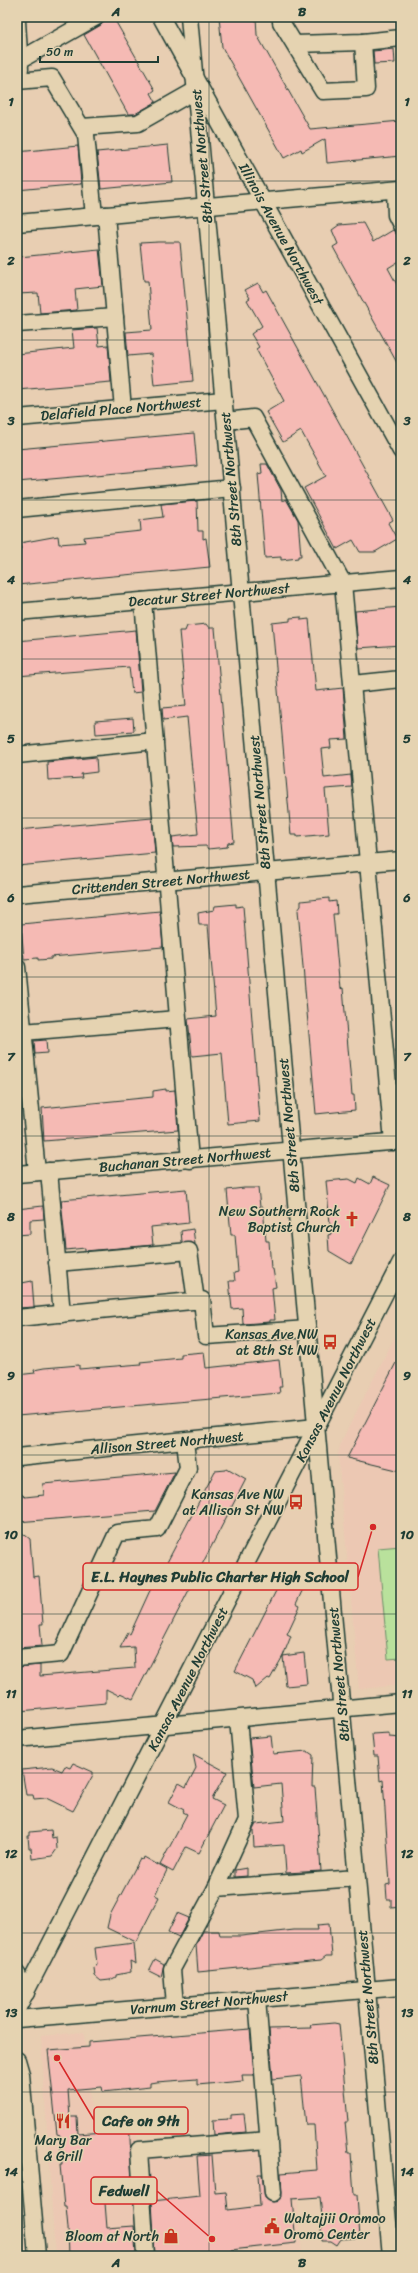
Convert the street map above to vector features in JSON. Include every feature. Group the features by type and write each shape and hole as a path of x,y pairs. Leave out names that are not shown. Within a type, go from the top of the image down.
{"street":[{"path":"20,60 96,17"},
{"name":"Illinois Avenue Northwest","path":"161,17 196,84 401,451"},
{"name":"8th Street Northwest","path":"190,17 391,2256"},
{"path":"281,17 281,22 323,91 366,89 363,42"},
{"path":"17,21 20,60 19,81 52,78 86,135 100,215 115,317 123,409"},
{"path":"295,44 363,42 401,38"},
{"path":"82,127 138,122 196,84"},
{"path":"17,223 398,190 396,215 401,225"},
{"path":"17,324 115,317"},
{"name":"Delafield Place Northwest","path":"17,418 224,400"},
{"path":"226,421 253,418 343,583 397,1142"},
{"path":"17,509 232,488"},
{"name":"Decatur Street Northwest","path":"17,612 401,578"},
{"path":"143,601 168,881 190,1160"},
{"path":"352,684 401,679"},
{"path":"17,755 155,741"},
{"name":"Crittenden Street Northwest","path":"17,894 401,860"},
{"path":"17,968 23,1032 57,1263 62,1314"},
{"path":"23,1032 178,1019"},
{"name":"Buchanan Street Northwest","path":"17,1174 397,1142"},
{"path":"57,1263 189,1251 196,1301"},
{"name":"Kansas Avenue Northwest","path":"17,2009 401,1262"},
{"path":"17,1318 202,1300 206,1336 308,1329"},
{"name":"Allison Street Northwest","path":"17,1457 316,1427"},
{"path":"17,1658 61,1654 117,1533 158,1528 188,1468 185,1440"},
{"path":"17,1739 401,1703"},
{"path":"175,2006 172,1969 216,1888 248,1820 238,1719"},
{"path":"216,1888 357,1878"},
{"path":"17,1974 26,1993"},
{"name":"Varnum Street Northwest","path":"17,2019 401,1987"},
{"path":"257,1999 273,2192"},
{"path":"17,2060 21,2074 24,2180 37,2256"},
{"path":"146,2256 139,2150 268,2140"}],"shaded area":[{"path":"401,1325 401,1685 359,1689 338,1455 341,1442"},
{"path":"84,2032 93,2129 136,2125 138,2146 274,2138 277,2198 297,2197 302,2256 55,2256 41,2036"}],"green space":[{"path":"401,1546 401,1658 388,1659 378,1548"}],"building":[{"path":"108,17 113,17 155,90 151,93 156,102 135,114 128,114 84,35 101,25"},
{"path":"219,17 256,17 257,35 310,129 401,121 401,156 327,163 325,139 302,152 301,149 284,158 222,47"},
{"path":"394,49 395,63 374,64 373,51"},
{"path":"168,145 172,182 101,189 97,152"},
{"path":"78,146 81,184 17,190 17,152"},
{"path":"363,223 373,242 393,230 401,240 401,260 388,268 401,292 401,370 333,247 338,244 332,230 339,225"},
{"path":"180,242 193,381 154,385 151,354 128,356 126,332 152,330 148,281 144,281 140,243"},
{"path":"99,249 103,286 75,289 77,310 40,313 38,293 17,294 17,261 19,261 19,257"},
{"path":"258,283 263,292 266,290 393,520 388,523 397,539 375,552 360,552 353,540 337,549 304,488 326,476 301,431 283,442 266,412 284,401 256,349 259,347 251,334 262,326 247,300 250,298 245,290"},
{"path":"97,328 99,346 108,345 111,382 17,390 17,354 74,348 72,330"},
{"path":"194,433 197,466 17,482 17,449"},
{"path":"261,464 267,464 281,490 282,501 286,499 298,520 301,556 298,556 298,558 281,560 281,557 265,558 258,474 262,473"},
{"path":"197,501 198,531 203,531 203,539 206,538 210,567 17,585 17,549 21,549 20,543 58,536 59,544 85,542 84,537 141,531 140,520 163,517 161,504"},
{"path":"401,607 401,645 358,648 355,611"},
{"path":"301,617 301,620 309,619 316,691 343,688 347,739 330,740 331,748 321,749 324,778 351,775 352,787 325,789 329,834 297,837 297,835 291,835 272,623 290,621 290,618"},
{"path":"206,624 209,628 215,628 234,842 228,843 227,847 208,849 206,846 173,847 172,837 198,834 187,717 163,720 162,708 186,706 179,631 185,631 187,626"},
{"path":"136,630 141,692 132,693 129,667 17,676 17,641"},
{"path":"133,718 134,731 96,734 95,721"},
{"path":"96,757 97,772 81,774 82,778 48,780 47,762"},
{"path":"152,818 155,853 17,866 17,830"},
{"path":"329,898 329,902 336,901 337,914 333,914 340,989 343,988 352,1095 354,1095 355,1110 316,1114 298,910 301,906 301,901"},
{"path":"236,904 236,907 243,906 260,1121 228,1124 222,1053 192,1056 188,1019 216,1016 208,925 199,925 198,913 214,910 215,906"},
{"path":"160,911 163,947 51,957 51,959 24,959 21,924"},
{"path":"46,1040 47,1053 35,1054 34,1041"},
{"path":"166,1089 166,1091 175,1090 178,1130 44,1141 42,1108 153,1097 153,1091"},
{"name":"New Southern Rock Baptist Church","path":"373,1177 390,1185 351,1264 329,1251 328,1235 331,1234 326,1181 349,1179 357,1183 359,1178 370,1184"},
{"path":"258,1188 260,1207 263,1207 266,1241 269,1241 271,1269 273,1269 276,1287 272,1288 275,1320 270,1320 270,1322 243,1324 242,1308 232,1309 229,1281 235,1281 234,1273 238,1272 235,1235 231,1235 227,1190"},
{"path":"186,1189 189,1223 151,1227 153,1245 85,1251 85,1248 66,1250 61,1200"},
{"path":"43,1206 44,1219 30,1220 30,1234 17,1235 17,1209"},
{"path":"193,1229 195,1244 182,1242 181,1231"},
{"path":"32,1281 34,1307 17,1308 17,1284"},
{"path":"204,1352 206,1368 279,1360 282,1387 279,1387 280,1393 17,1416 17,1375 35,1373 34,1370 44,1368 79,1365 79,1369 141,1364 140,1362 181,1358 181,1354"},
{"path":"401,1353 401,1471 347,1458"},
{"path":"227,1468 246,1479 133,1699 120,1693 118,1695 106,1689 106,1703 20,1711 17,1695 17,1667 40,1665 40,1676 135,1668 134,1647 120,1648 128,1633 130,1634 152,1586 161,1569 163,1570 215,1471 226,1470"},
{"path":"175,1472 155,1511 17,1522 17,1490 25,1497 44,1495 43,1484"},
{"path":"17,1529 30,1539 33,1577 39,1576 43,1624 40,1624 42,1646 17,1648"},
{"path":"286,1580 303,1589 296,1604 300,1606 287,1634 291,1636 283,1656 270,1679 268,1678 255,1689 252,1680 235,1671 279,1585 282,1586"},
{"path":"304,1653 307,1684 286,1686 283,1656"},
{"path":"389,1733 389,1737 401,1738 401,1907 391,1908 391,1899 387,1899 386,1885 390,1884 383,1780 380,1781 378,1756 374,1756 372,1734"},
{"path":"271,1736 273,1754 307,1751 313,1755 312,1787 315,1787 321,1871 286,1873 284,1845 254,1847 253,1830 256,1824 284,1821 281,1784 254,1787 249,1738"},
{"path":"193,1754 227,1772 212,1799 224,1805 199,1853 186,1847 173,1872 160,1865 187,1814 183,1812 184,1810 169,1802 179,1783 186,1787 196,1768"},
{"path":"73,1763 93,1772 93,1775 73,1811 46,1798 34,1799 33,1795 26,1795 22,1770 52,1767 62,1771 65,1766 70,1768"},
{"path":"51,1830 52,1838 56,1837 57,1849 52,1856 32,1859 28,1836 30,1836 30,1832"},
{"path":"144,1857 167,1870 155,1895 159,1897 136,1942 107,1928 110,1915 140,1859 143,1860"},
{"path":"247,1868 247,1876 235,1877 235,1870"},
{"path":"177,1913 189,1918 179,1937 168,1932"},
{"path":"329,1924 332,1956 326,1956 321,1960 198,1972 196,1945 203,1931 219,1931 220,1936 241,1936 294,1930 318,1930 317,1925"},
{"path":"134,1943 136,1964 130,1961 131,1972 116,1975 116,1977 110,1980 101,1981 95,1976 94,1968 97,1964 95,1948"},
{"path":"155,1959 164,1964 161,1977 149,1971"},
{"path":"339,2024 348,2122 345,2122 348,2153 351,2153 354,2195 357,2195 360,2238 341,2239 337,2245 331,2241 322,2241 321,2227 323,2227 320,2197 292,2199 296,2243 231,2250 231,2252 155,2256 152,2201 200,2196 197,2156 212,2155 215,2193 226,2192 228,2210 260,2206 258,2174 262,2174 265,2198 273,2202 282,2197 281,2173 317,2170 314,2125 306,2125 301,2076 273,2079 269,2029 311,2028 310,2025"},
{"path":"250,2029 254,2075 242,2075 243,2081 197,2085 197,2079 156,2082 150,2083 150,2087 103,2092 102,2087 68,2090 70,2117 77,2117 78,2134 118,2131 117,2119 129,2118 133,2201 105,2203 107,2228 134,2226 136,2256 69,2256 66,2207 64,2207 60,2165 62,2165 60,2135 57,2134 48,2050 89,2047 89,2042"},
{"path":"244,2114 246,2132 214,2135 213,2120 230,2119 230,2115"}],"place":[{"name":"New Southern Rock Baptist Church","path":"352,1219"},
{"name":"Kansas Ave NW at 8th St NW","path":"330,1342"},
{"name":"Kansas Ave NW at Allison St NW","path":"296,1502"},
{"name":"E.L. Haynes Public Charter High School","path":"373,1527"},
{"name":"Cafe on 9th","path":"57,2058"},
{"name":"Mary Bar & Grill","path":"63,2121"},
{"name":"Waltajjii Oromoo Oromo Center","path":"272,2226"},
{"name":"Bloom at North","path":"171,2236"},
{"name":"Fedwell","path":"212,2239"}]}
